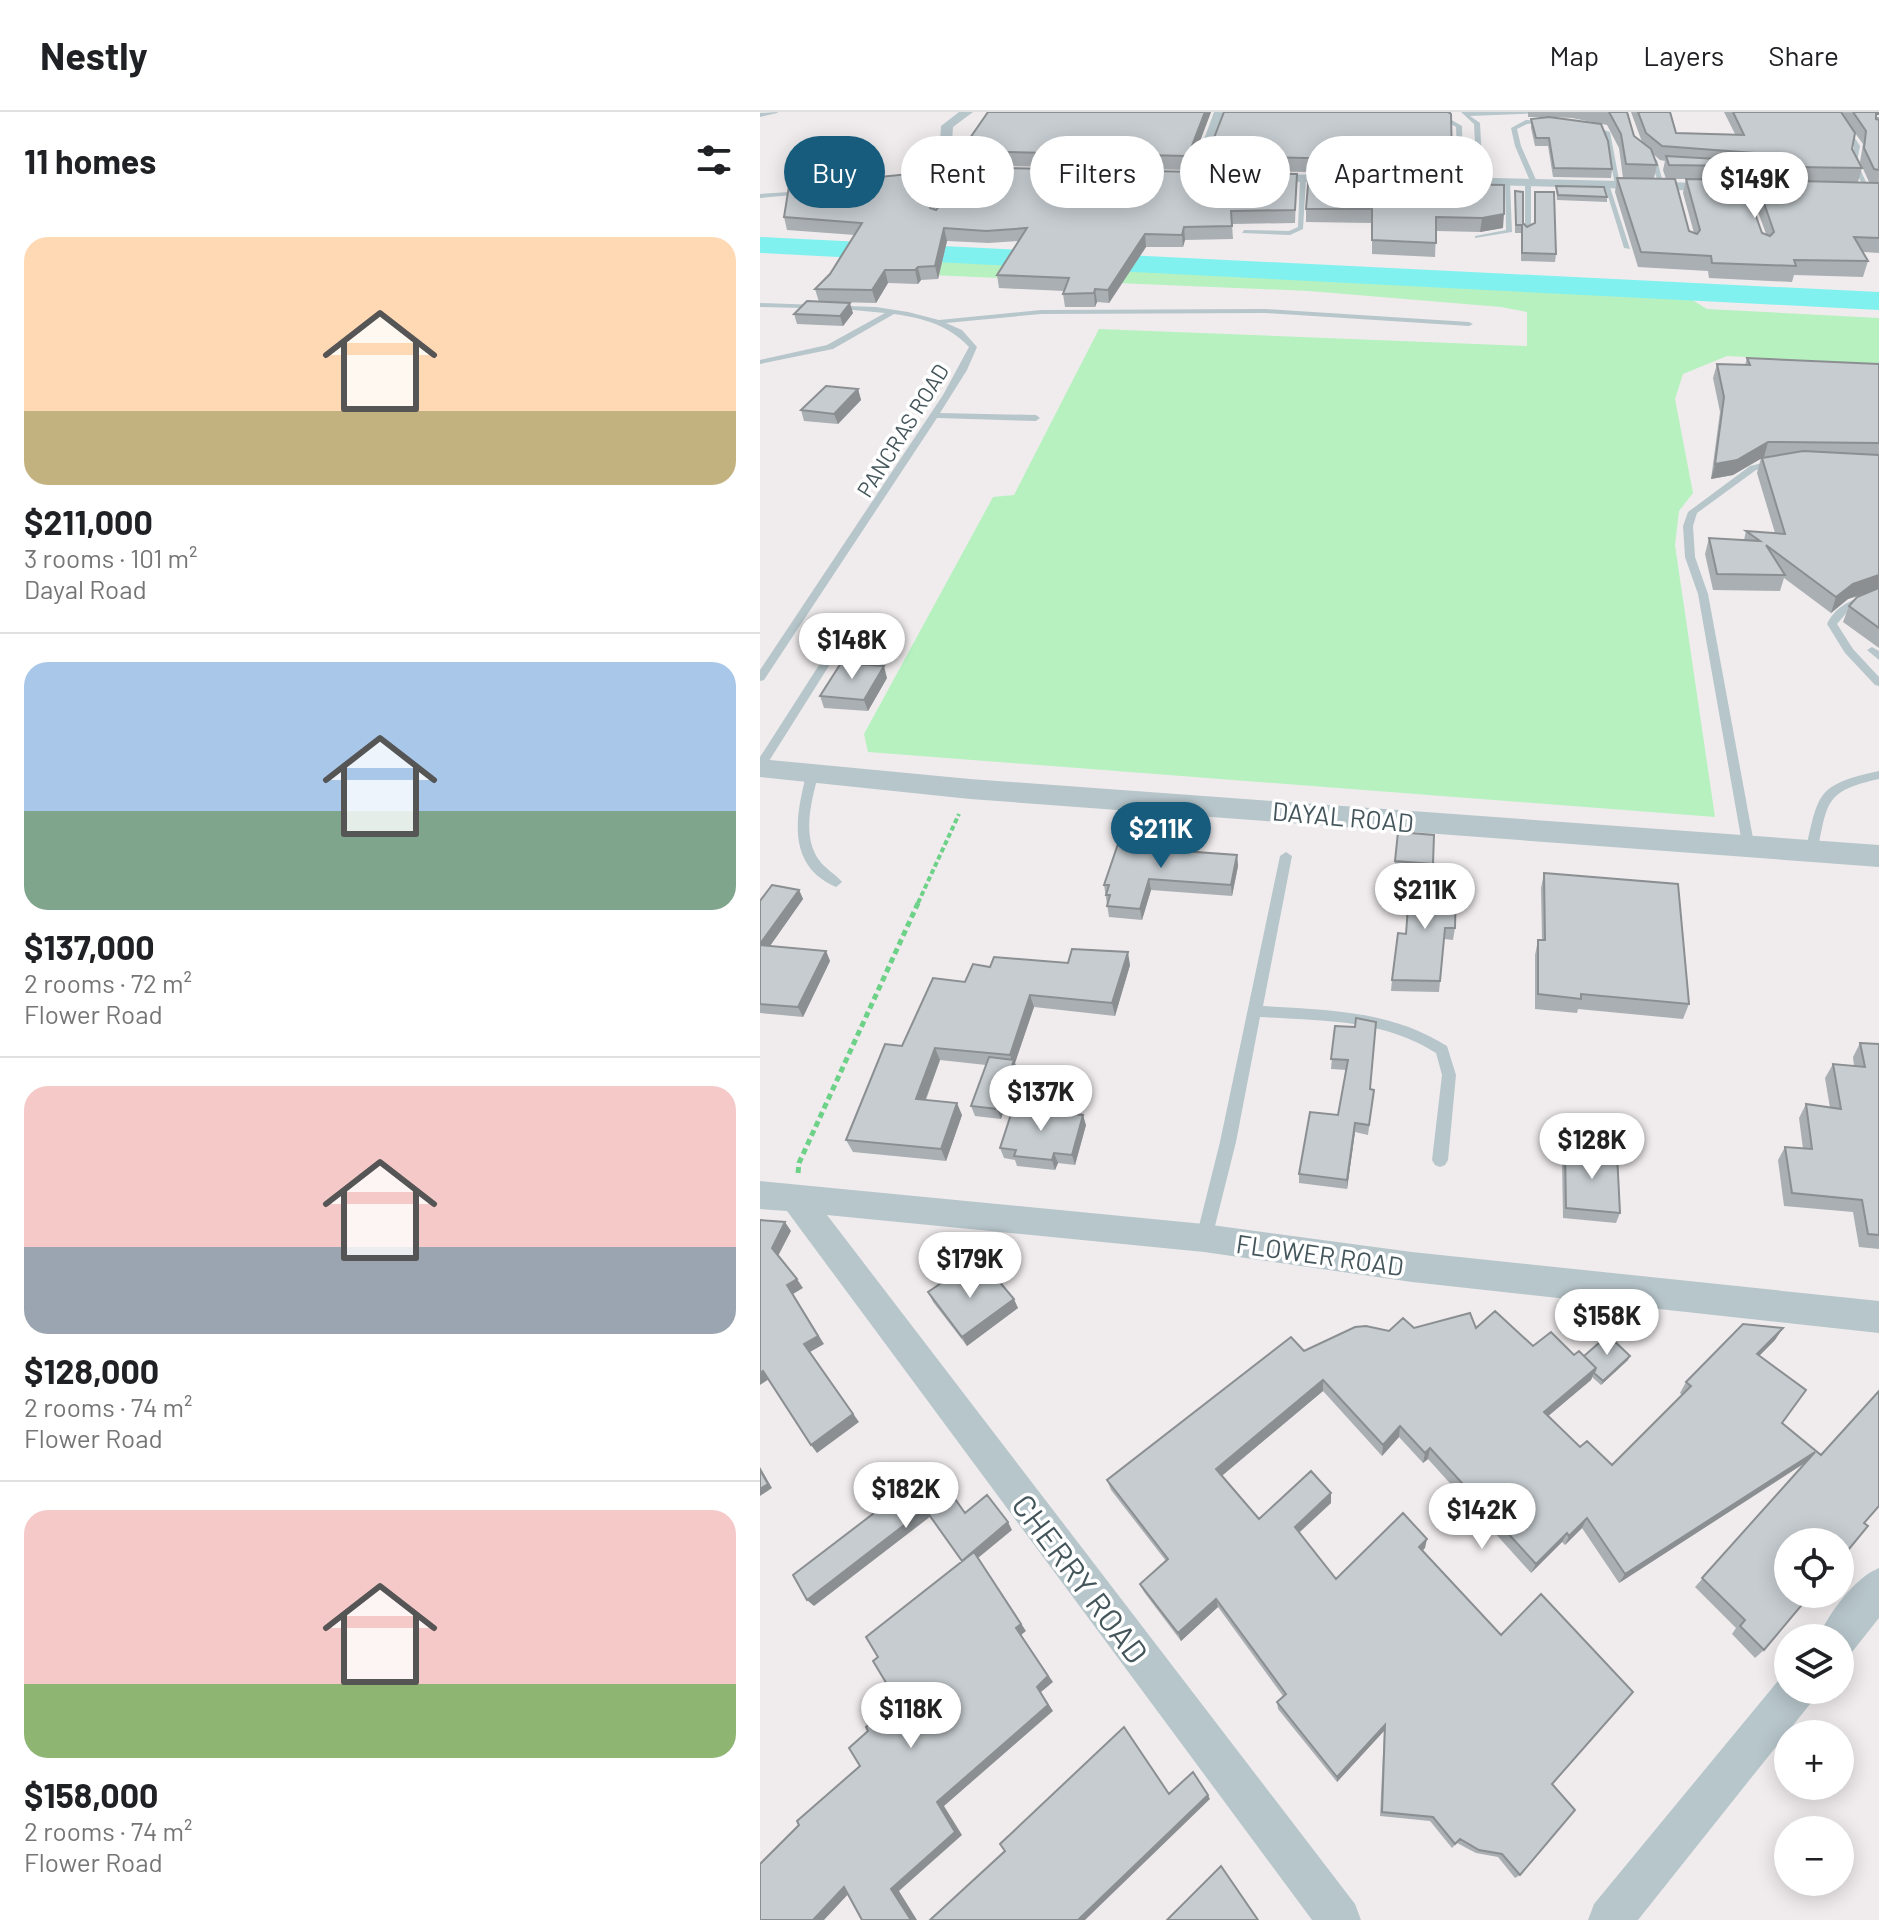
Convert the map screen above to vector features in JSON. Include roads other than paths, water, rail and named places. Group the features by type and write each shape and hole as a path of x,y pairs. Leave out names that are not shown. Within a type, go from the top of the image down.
{"street":[{"path":"946,136 947,126 967,112"},
{"path":"1214,136 1220,112"},
{"path":"1290,179 1303,179"},
{"path":"1493,181 1612,184 1746,194 1806,189"},
{"path":"1853,190 1874,190"},
{"name":"DAYAL ROAD","path":"760,767 970,789 1749,849 1879,856"},
{"name":"FLOWER ROAD","path":"777,1196 1204,1238 1412,1267 1879,1317"},
{"name":"CHERRY ROAD","path":"777,1196 1339,1920"},
{"path":"1849,1624 1879,1587"},
{"path":"1610,1920 1785,1704"}],"lane":[{"path":"760,115 775,112"},
{"path":"1434,112 1459,126 1459,136"},
{"path":"1462,113 1563,112"},
{"path":"1835,112 1857,146 1854,162 1874,190"},
{"path":"1462,113 1477,123 1478,136"},
{"path":"1528,231 1531,182 1514,128 1526,122 1557,122"},
{"path":"1580,124 1607,132 1612,184 1628,248"},
{"path":"1638,149 1655,165 1671,189"},
{"path":"1655,165 1671,166"},
{"path":"1244,232 1290,233 1301,228 1303,179"},
{"path":"889,184 901,182"},
{"path":"1477,237 1509,232 1507,182"},
{"path":"760,188 806,188 762,196 760,205"},
{"path":"935,208 937,218"},
{"name":"PANCRAS ROAD","path":"760,305 893,312 940,321 959,330 973,347 970,358 934,415 760,678"},
{"path":"940,321 1041,312 1265,311 1469,324"},
{"path":"760,362 830,347 893,312"},
{"path":"934,415 1036,418"},
{"path":"1749,849 1703,594 1690,557 1688,526 1693,512 1753,468 1764,463 1788,461"},
{"path":"1879,594 1842,609 1832,624 1849,651 1879,683"},
{"path":"760,767 849,626"},
{"path":"813,772 804,805 806,847 816,865 836,882"},
{"path":"1811,853 1825,798 1835,786 1879,775"},
{"path":"1204,1238 1228,1142 1286,856"},
{"path":"1254,1011 1351,1019 1407,1029 1442,1050 1449,1075 1440,1160"}],"waterway":[{"path":"760,245 1879,301"}]}
